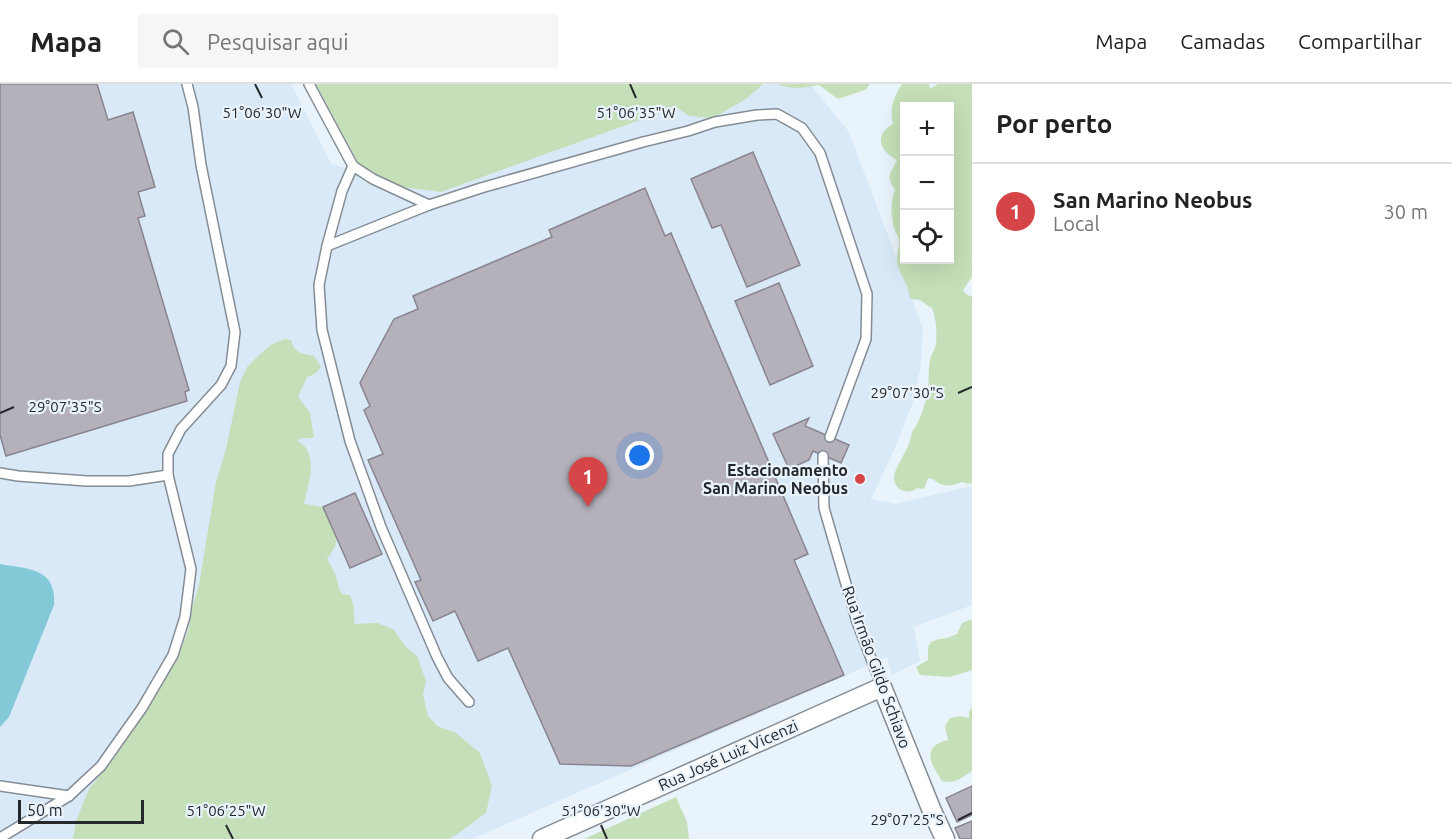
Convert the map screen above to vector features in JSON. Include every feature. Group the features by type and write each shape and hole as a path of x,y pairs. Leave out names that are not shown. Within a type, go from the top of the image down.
{"street":[{"name":"Rua José Luiz Vicenzi","path":"542,839 882,687"},
{"name":"Rua Irmão Gildo Schiavo","path":"882,687 945,839"}],"lane":[{"path":"0,838 69,796 101,766 142,708 172,655 185,617 191,569 168,475 168,454 181,429 221,385 231,366 235,332 187,84"},
{"path":"309,84 353,166 373,179 429,205"},
{"path":"327,246 429,205 481,188 715,122 777,114 802,128 820,153 867,294 866,339 830,437"},
{"path":"353,166 342,191 327,246 320,285 322,330 350,441 381,527 437,657 448,678 469,702"},
{"name":"Rua Irmão Gildo Schiavo","path":"823,456 824,508 857,622 882,687"},
{"path":"0,473 98,481 129,481 168,475"},
{"path":"0,786 69,796"}],"shaded area":[{"path":"0,84 291,84 331,163 392,186 441,192 676,107 765,84 810,84 849,132 923,329 921,365 913,402 871,499 895,504 972,486 972,605 914,627 920,661 892,675 887,657 472,839 0,839"}],"green space":[{"path":"316,84 763,84 746,99 713,118 689,116 676,107 441,192 392,186 362,170"},
{"path":"777,84 870,84 865,90 838,99 819,85 798,88"},
{"path":"902,84 929,84 930,89 938,84 972,84 972,277 963,290 972,297 972,483 947,485 928,478 924,489 917,488 910,491 899,489 894,478 925,404 936,333 932,308 920,300 911,299 898,264 899,239 892,219 892,199 895,190 889,178 897,160 886,152 881,143 883,133 893,124 892,108"},
{"path":"285,339 291,340 300,352 314,356 321,367 307,377 298,397 310,413 314,438 297,440 306,449 311,463 304,504 323,507 337,538 335,547 327,559 335,573 342,594 350,595 354,609 354,624 377,623 394,630 405,646 417,656 426,681 423,695 428,716 437,726 456,733 480,753 492,786 486,813 448,839 73,839 76,821 89,789 112,761 178,658 189,628 199,585 216,482 226,449 240,382 247,367 260,354 271,345"},
{"path":"972,620 972,670 950,677 920,675 916,667 928,660 928,647 931,642 957,634 962,623"},
{"path":"972,707 972,771 955,781 942,781 934,768 930,757 931,752 939,743 948,740 945,726 950,718 960,716 969,718"},
{"path":"676,797 687,822 689,839 584,839"}],"water":[{"path":"0,564 30,569 46,577 54,593 54,605 9,717 0,727"}],"building":[{"path":"0,84 97,84 108,120 133,112 155,187 138,192 145,216 138,218 189,390 185,392 187,401 6,456 0,435"},
{"path":"753,152 800,265 747,287 721,225 712,228 691,179"},
{"path":"645,188 665,236 671,233 808,554 794,560 844,675 631,766 560,764 508,648 478,661 455,611 433,621 415,582 421,580 368,460 383,454 364,410 370,406 360,383 394,319 418,309 413,296 552,237 549,230"},
{"path":"779,283 813,366 770,385 735,301"},
{"path":"809,418 805,426 849,445 841,463 813,451 809,460 789,469 773,434"},
{"path":"355,493 382,554 350,568 323,507"},
{"path":"972,786 972,815 957,822 946,798"},
{"path":"972,821 972,839 960,839 955,828"}],"place":[{"name":"Estacionamento San Marino Neobus","path":"860,479"},
{"name":"San Marino Neobus","path":"588,507"}]}
